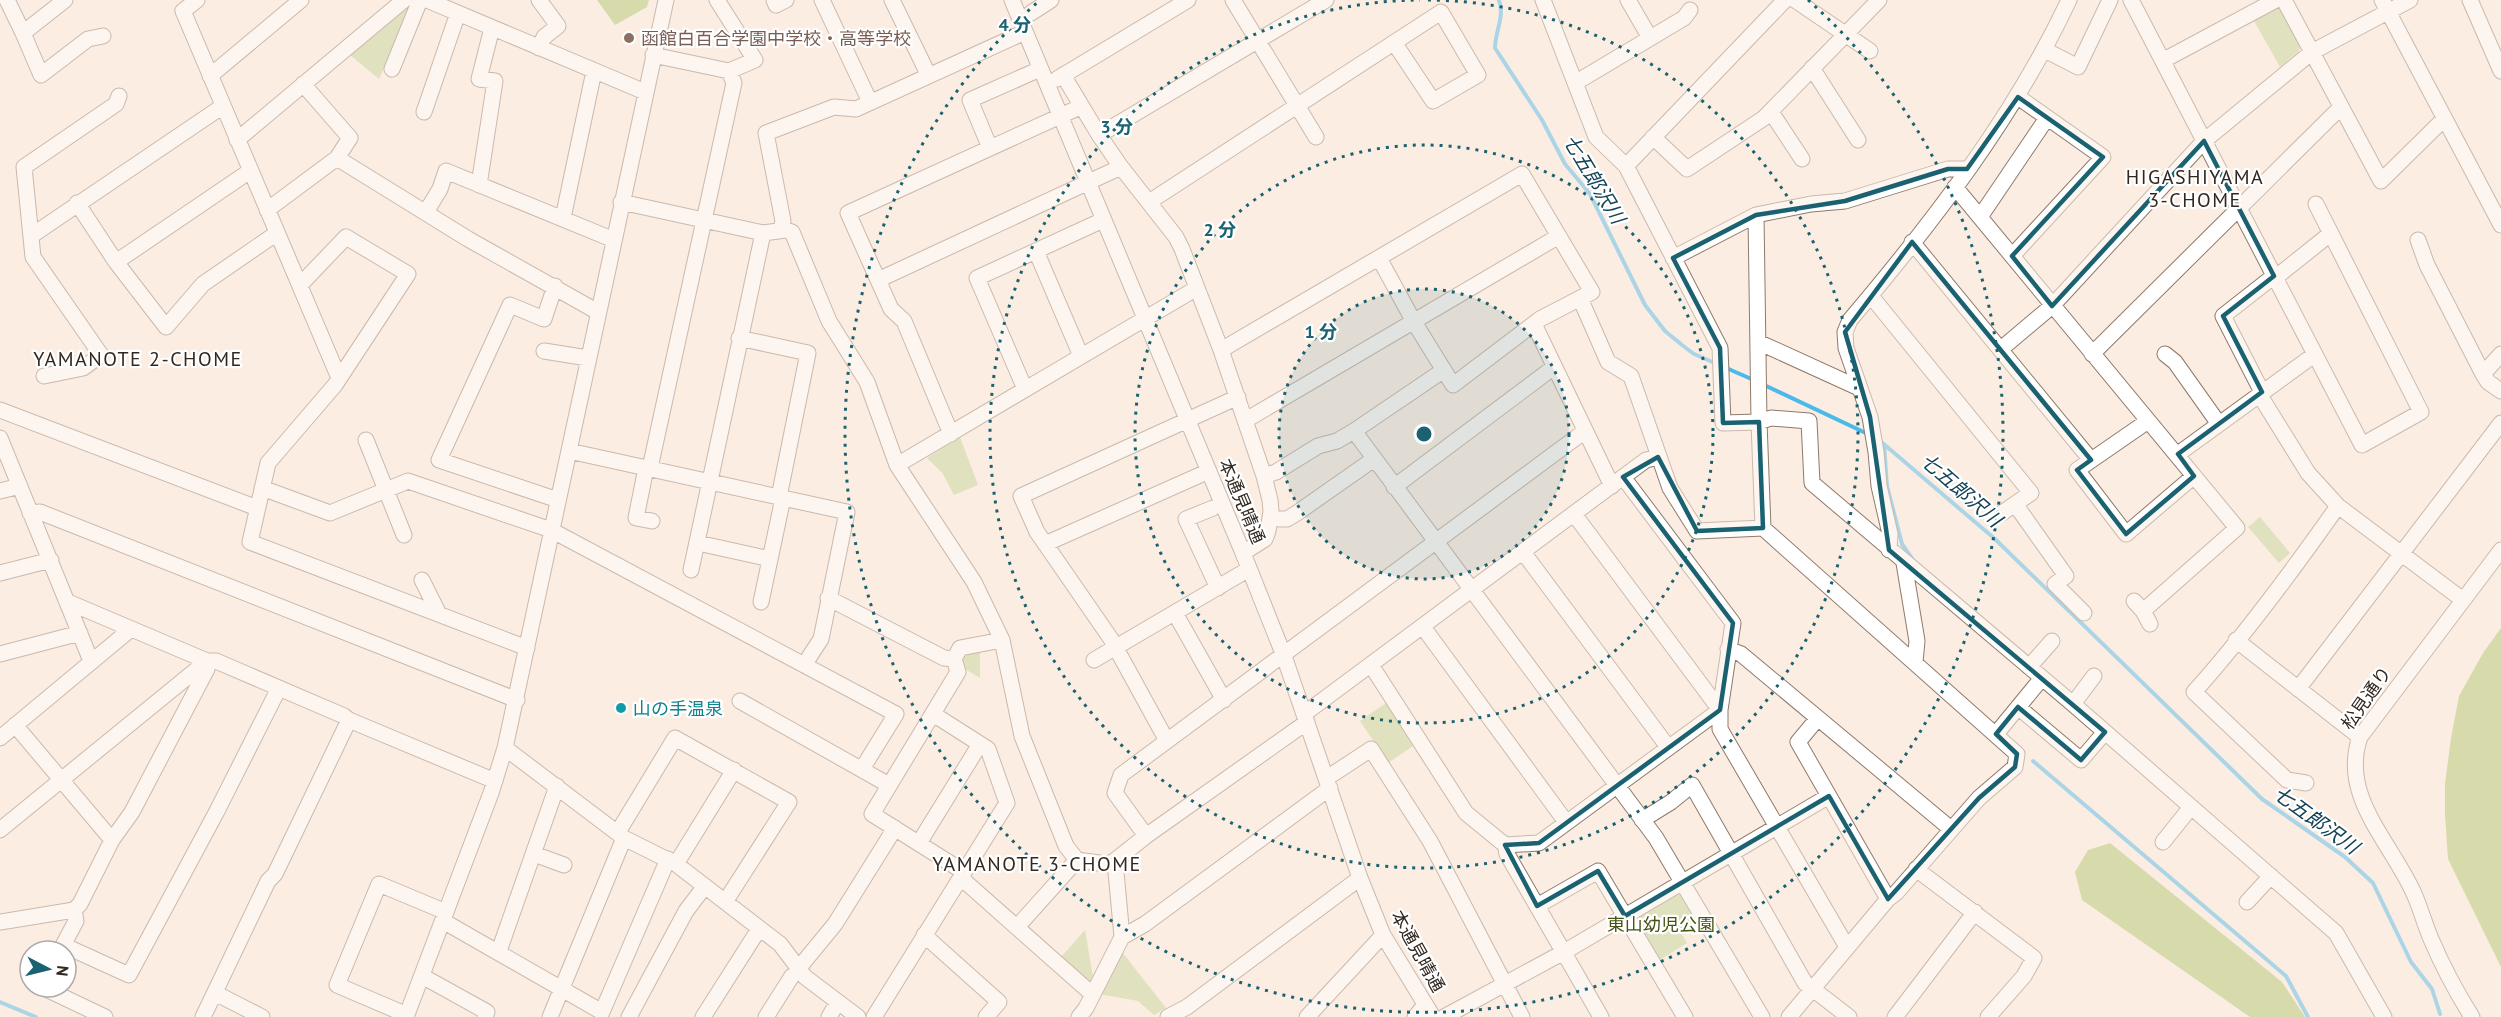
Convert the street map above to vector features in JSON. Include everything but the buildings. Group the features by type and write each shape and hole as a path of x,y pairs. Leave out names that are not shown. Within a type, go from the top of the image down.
{"street":[{"path":"7,0 41,75 88,39 103,36"},
{"path":"23,33 65,0"},
{"path":"197,0 183,11 339,378"},
{"path":"210,76 301,0"},
{"path":"237,140 404,0"},
{"path":"392,69 420,0"},
{"path":"427,0 645,93"},
{"path":"539,0 558,26 544,37 539,48"},
{"path":"666,0 551,530 517,700 495,781 444,916 422,975 406,1016 336,985 380,884 444,916 602,1012 672,861 734,770"},
{"path":"653,55 729,71 755,60 717,0"},
{"path":"774,0 776,5 786,0"},
{"path":"822,0 870,102"},
{"path":"892,0 928,74"},
{"name":"本通見晴通","path":"1012,0 1284,656 1360,878 1383,935 1429,1011"},
{"path":"1031,13 1051,0"},
{"path":"1046,85 1188,0"},
{"path":"1233,0 1316,137"},
{"path":"1099,135 1326,0"},
{"path":"1543,0 1596,137 1626,166 1720,348 1724,423 1759,422 1771,418 1809,422 1812,483 2073,704 2337,933 2384,1017"},
{"path":"1628,0 1650,38"},
{"path":"1626,166 1785,0"},
{"path":"1796,0 1870,51"},
{"path":"1653,137 1687,169 1764,118 1879,0"},
{"path":"1889,550 1890,534 1879,486 1873,437 1846,348 1845,332 1850,320 1955,187 2018,97 2045,50 2069,0"},
{"path":"2045,50 2078,67 2110,0"},
{"path":"2164,60 2276,0"},
{"path":"2284,0 2381,182 2444,119"},
{"path":"2001,350 2052,306 2204,141 2312,52 2385,6 2410,0"},
{"path":"2470,0 2501,71"},
{"path":"2134,1 2361,445 2421,412 2316,204"},
{"path":"2385,6 2501,225"},
{"path":"1575,83 1684,18 1690,10"},
{"path":"1149,202 1441,12 1478,75 1433,101 1395,44"},
{"path":"424,112 458,13"},
{"path":"479,185 495,81 479,79 492,28"},
{"path":"781,230 783,221 766,133 834,107 856,109 928,74 1025,32"},
{"path":"1812,68 1858,140"},
{"path":"990,148 970,100 1040,69"},
{"path":"563,218 594,71"},
{"path":"652,521 636,518 705,220 734,83 729,71"},
{"path":"1063,75 1080,107 1121,167 1176,237 1221,350 1246,420 1270,500 1268,531 1265,539 1243,553"},
{"path":"267,210 337,158 350,138 303,84"},
{"path":"44,376 83,368 102,355 33,257 24,167 116,104 119,96"},
{"path":"2012,256 2103,157 2018,97"},
{"path":"31,236 222,106"},
{"path":"2092,354 2341,106"},
{"path":"951,434 904,321 891,309 848,213 1080,107"},
{"path":"1771,111 1802,159"},
{"path":"1980,217 2047,118"},
{"path":"337,158 468,239 598,312"},
{"path":"878,280 1121,167"},
{"path":"1673,258 1756,215 1810,204 1845,201 1948,169 1967,169"},
{"path":"116,262 250,171"},
{"path":"426,212 441,189 446,171 614,240"},
{"path":"1221,350 1522,174 1592,292 1534,324 1453,385 1414,322 1379,258"},
{"path":"1955,187 2237,528 2143,612"},
{"path":"621,202 762,233 781,230 792,232 829,321 867,382 897,465 975,582 1002,640 1022,736 1066,846 1077,860 1106,864 1113,862 1617,481 1646,460 1658,457"},
{"path":"77,203 116,262 166,327 203,284 277,233"},
{"path":"1756,215 1759,422 1764,528"},
{"path":"1025,389 977,278 1103,220"},
{"path":"691,570 709,494 709,481 762,233"},
{"path":"2330,234 2223,316 2261,393 2308,473 2338,506 2463,600"},
{"path":"1246,420 1559,236"},
{"path":"300,285 346,237 408,274 339,378 268,463 250,542 527,648"},
{"path":"2418,240 2427,265 2483,374 2488,382 2501,391"},
{"path":"1912,242 2091,460"},
{"path":"1036,251 1081,356"},
{"path":"555,286 544,319 510,305 439,460 558,500"},
{"path":"897,465 1197,288"},
{"path":"1871,296 2031,493 2009,509 2066,576 2055,584 2085,613"},
{"path":"1580,298 1608,362 1631,376 1670,488 1697,531 1764,528 2017,754 2015,767 1979,798 1896,893 1888,899 1810,989 1789,1017"},
{"path":"1534,324 1585,431 1617,481 1733,623 1720,710 1720,729 1847,947"},
{"path":"740,338 808,353 761,602"},
{"path":"1758,342 1859,388"},
{"path":"544,351 588,358"},
{"path":"2165,354 2175,362 2219,424"},
{"path":"2483,374 2501,354"},
{"path":"2178,454 2314,355"},
{"path":"1394,487 1554,367"},
{"path":"1264,476 1275,472 1318,446 1337,441 1354,431 1444,370"},
{"path":"1167,741 1104,629 1037,532 1021,496 1238,397"},
{"path":"0,410 257,508"},
{"path":"2148,421 2077,470 2126,534 2194,476"},
{"path":"2298,689 2501,423"},
{"path":"1354,431 1656,838 1762,1017"},
{"path":"1146,836 1115,793 1121,775 1585,431"},
{"path":"0,438 91,661"},
{"path":"366,440 404,535"},
{"path":"568,452 847,512 821,639 804,665"},
{"path":"1279,519 1297,513 1374,459"},
{"path":"1045,544 1209,471"},
{"path":"262,488 330,513 408,481 551,530 896,714 862,770"},
{"path":"0,491 20,486"},
{"path":"2306,783 2287,780 2194,692 2338,506"},
{"path":"1213,508 1186,519 1218,588"},
{"path":"30,513 40,512 517,700"},
{"path":"1574,514 1720,710"},
{"path":"698,543 770,559"},
{"name":"松見通り","path":"2468,1016 2431,940 2405,876 2366,809 2355,773 2355,752 2360,737 2501,550"},
{"path":"1523,552 1668,747"},
{"path":"0,573 51,560"},
{"path":"1904,562 1917,641 1915,662"},
{"path":"1094,660 1249,569"},
{"path":"422,580 439,614"},
{"path":"828,598 944,658 954,659"},
{"path":"68,602 207,661 216,661 495,781"},
{"path":"1175,614 1224,700"},
{"path":"1423,627 1566,822"},
{"path":"112,840 61,780 5,732 131,628"},
{"path":"0,654 80,633"},
{"path":"1002,640 960,648 954,659 958,672 872,813 963,875 1092,994"},
{"path":"2236,640 2360,737"},
{"path":"2029,667 2052,641"},
{"path":"1728,650 1741,654 1951,829"},
{"path":"0,830 207,661"},
{"path":"0,922 74,910 80,904 112,840 132,812 207,669 207,661"},
{"path":"1371,665 1466,813 1505,845 1507,854 1601,1017"},
{"path":"2073,704 2094,676"},
{"path":"1996,734 2042,678"},
{"path":"78,954 129,975 212,821 279,688"},
{"path":"740,701 889,785"},
{"path":"2019,707 2081,760 2105,732"},
{"path":"1505,845 1539,843 1720,710"},
{"path":"874,1017 1007,803 988,749 933,714"},
{"path":"1818,718 1798,742 1888,899"},
{"path":"203,1017 267,881 275,874 349,720"},
{"path":"550,1017 621,835 675,738 789,802 725,902"},
{"path":"919,843 980,744"},
{"path":"505,748 621,835 672,861 705,886 780,944 795,972 858,1017"},
{"path":"1079,1017 1122,937 1145,924 1371,749 1430,841 1522,1017"},
{"path":"1642,820 1671,802 1692,785 1805,983 1849,1017"},
{"path":"499,951 557,786"},
{"path":"1444,1017 1564,952 1829,796"},
{"path":"2163,842 2191,807"},
{"path":"766,1017 795,972 835,924 895,828"},
{"path":"534,854 564,865"},
{"path":"1017,927 1077,860"},
{"path":"1113,862 1122,937"},
{"path":"1916,869 2034,958 2024,976 1988,1017"},
{"path":"1537,906 1598,871 1685,1017"},
{"path":"2247,902 2271,876"},
{"path":"1168,1017 1191,1012 1360,878"},
{"path":"629,1017 686,911 705,886"},
{"path":"67,939 76,921 74,910"},
{"path":"1895,1017 1975,912"},
{"path":"703,1017 759,928"},
{"path":"924,935 999,1002 986,1017"},
{"path":"1307,1017 1383,935"},
{"path":"422,975 487,1012 485,1017"},
{"path":"215,993 262,1017"},
{"path":"67,999 105,1017"},
{"path":"1415,1017 1429,1011"}],"highlighted area":[{"path":"2018,97 2103,157 2012,256 2052,306 2204,141 2274,276 2223,316 2262,392 2178,454 2194,476 2126,534 2077,470 2091,460 1912,242 1845,332 1870,417 1889,550 2105,732 2081,760 2018,707 1996,734 2017,754 2015,767 1979,798 1888,899 1829,796 1625,916 1598,871 1537,906 1505,845 1539,843 1720,710 1733,623 1623,477 1658,457 1697,531 1763,528 1759,422 1723,423 1720,348 1673,258 1756,215 1845,201 1948,169 1967,169"}],"green space":[{"path":"597,0 649,0 647,7 615,25"},
{"path":"413,2 379,79 350,55"},
{"path":"2276,7 2281,9 2300,45 2299,51 2280,67 2253,19"},
{"path":"960,437 978,485 954,495 943,474 927,458"},
{"path":"2260,517 2290,553 2279,563 2248,527"},
{"path":"2501,628 2501,967 2448,859 2445,784 2459,696 2483,653"},
{"path":"980,648 980,678 965,669 962,656 967,649"},
{"path":"1386,703 1413,746 1388,763 1360,721"},
{"path":"2110,843 2282,982 2305,1017 2250,1017 2082,900 2075,872 2088,850"},
{"name":"東山幼児公園","path":"1674,893 1680,895 1695,921 1680,931 1687,943 1658,961 1635,922 1635,916"},
{"path":"1085,930 1093,977 1089,982 1061,957"},
{"path":"1122,952 1166,1008 1154,1015 1138,1001 1099,994"}],"waterway":[{"name":"七五郎沢川","path":"1499,0 1501,12 1495,48 1542,120 1565,164 1590,194 1645,305 1665,331 1682,345 1694,354 1717,364"},
{"name":"七五郎沢川","path":"1724,367 1756,381"},
{"name":"七五郎沢川","path":"1762,384 1870,435"},
{"name":"七五郎沢川","path":"1879,440 1995,539 2262,799 2345,857 2373,883 2411,962 2432,989 2440,1014"},
{"path":"1884,445 1887,486 1902,544 1913,560"},
{"path":"2033,761 2286,976 2308,1017"},
{"path":"0,1002 36,1017"}],"place":[{"name":"函館白百合学園中学校・高等学校","path":"629,38"},
{"name":"山の手温泉","path":"621,708"}],"district":[{"name":"HIGASHIYAMA 3-CHOME","path":"2195,188"},
{"name":"YAMANOTE 2-CHOME","path":"138,359"},
{"name":"YAMANOTE 3-CHOME","path":"1037,864"}]}
